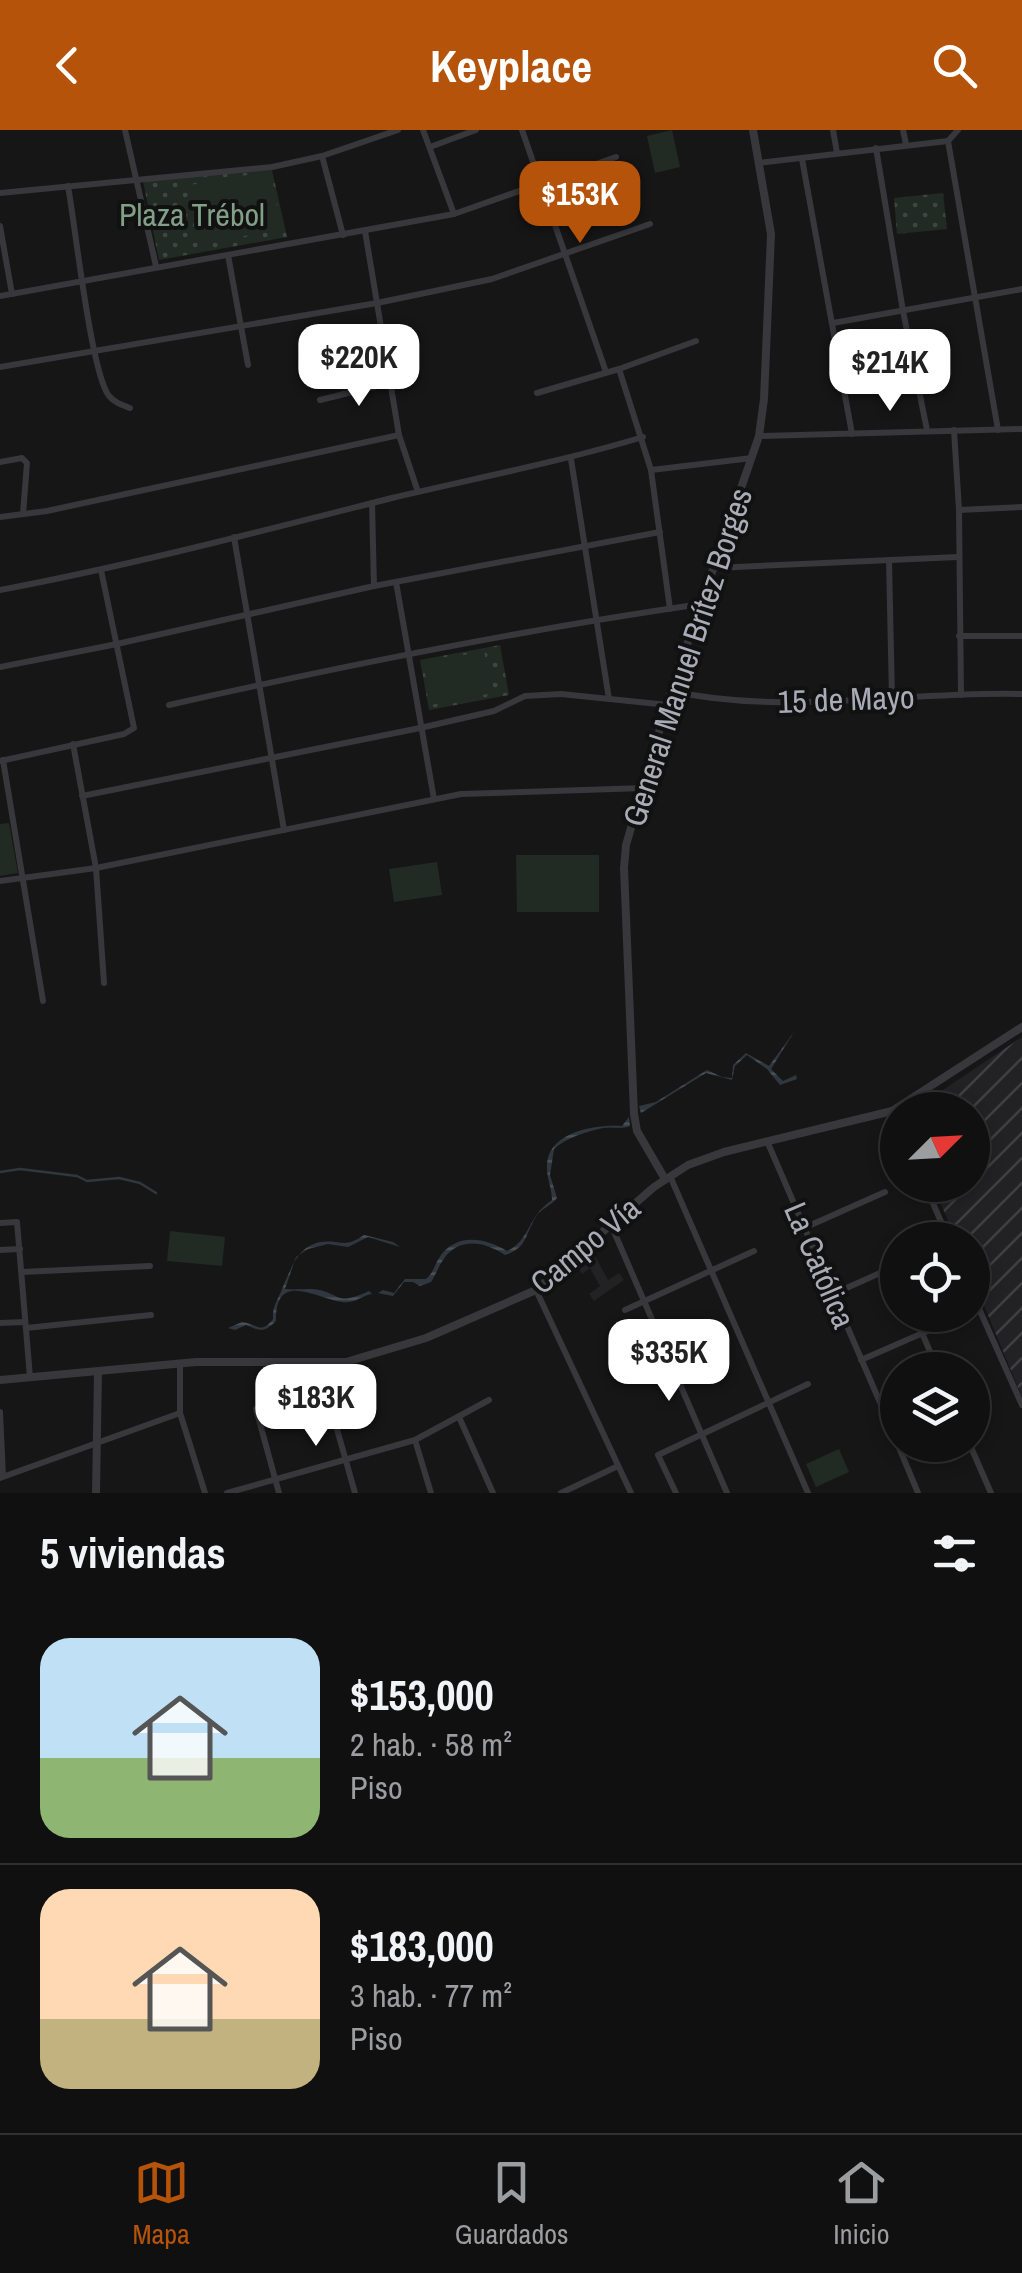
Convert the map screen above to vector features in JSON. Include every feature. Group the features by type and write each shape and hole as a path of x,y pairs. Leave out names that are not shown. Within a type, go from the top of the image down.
{"street":[{"path":"124,130 156,266"},
{"path":"0,193 272,167 322,156 398,130"},
{"path":"423,130 454,214"},
{"path":"430,147 476,130"},
{"path":"522,130 606,372"},
{"name":"General Manuel Brítez Borges","path":"668,1178 637,1130 634,1114 624,868 626,845 671,692 759,436 767,358 771,234 754,130"},
{"path":"833,130 837,153"},
{"path":"903,130 906,144"},
{"path":"758,163 948,141 958,130"},
{"path":"948,141 998,430"},
{"path":"876,148 927,430"},
{"path":"322,156 343,235"},
{"path":"0,296 454,214 616,158"},
{"path":"802,159 852,434"},
{"path":"68,186 95,350 108,394 130,408"},
{"path":"0,367 376,303 492,279 650,224"},
{"path":"0,226 12,294"},
{"path":"365,231 399,435 418,492"},
{"path":"228,255 248,365"},
{"path":"834,323 1022,289"},
{"path":"537,393 696,341"},
{"path":"619,369 651,470 670,609"},
{"path":"320,400 389,383"},
{"path":"759,436 1022,428"},
{"path":"954,430 961,695"},
{"path":"0,518 171,486 399,435"},
{"path":"0,590 101,570 643,438"},
{"path":"0,462 22,458 27,462 23,514"},
{"path":"571,458 609,699"},
{"path":"651,470 752,458"},
{"path":"372,503 374,586"},
{"path":"958,510 1022,507"},
{"path":"0,666 374,586 660,532"},
{"path":"234,537 284,830"},
{"path":"714,568 958,556"},
{"path":"889,560 892,698"},
{"path":"43,1000 2,761 124,734 134,728 101,570"},
{"path":"396,582 434,799"},
{"path":"169,705 408,653 701,604"},
{"path":"960,636 1022,636"},
{"name":"15 de Mayo","path":"671,692 758,703 1022,694"},
{"path":"82,796 420,728 494,711 525,696 561,694 668,705"},
{"path":"73,744 96,868 104,984"},
{"path":"0,882 96,868 461,794 644,788"},
{"name":"Campo Vía","path":"922,1092 1022,1028"},
{"name":"Campo Vía","path":"0,1380 180,1363 346,1362 374,1355 436,1334 536,1290 668,1178 698,1160 880,1114"},
{"name":"La Católica","path":"767,1141 880,1404"},
{"path":"668,1178 808,1493"},
{"path":"804,1228 880,1194"},
{"path":"0,1222 17,1222 30,1377"},
{"path":"612,1227 726,1493"},
{"path":"0,1250 20,1249"},
{"path":"625,1310 754,1251"},
{"path":"22,1272 150,1266"},
{"path":"833,1294 880,1273"},
{"path":"536,1290 631,1493"},
{"path":"0,1323 25,1325 152,1316"},
{"path":"861,1360 926,1332"},
{"path":"987,1332 1022,1405"},
{"path":"922,1334 930,1352"},
{"path":"318,1362 355,1493"},
{"path":"180,1363 180,1413 205,1493"},
{"path":"96,1493 98,1372"},
{"path":"676,1493 658,1455 808,1384"},
{"path":"227,1493 415,1440 488,1400"},
{"path":"256,1409 280,1493"},
{"path":"0,1412 2,1477 180,1413"},
{"path":"459,1418 493,1493"},
{"path":"415,1440 431,1493"},
{"name":"La Católica","path":"905,1462 918,1493"},
{"path":"977,1462 991,1493"},
{"path":"561,1493 618,1466"}],"shaded area":[{"path":"794,1032 771,1069 783,1081 796,1075 797,1079 780,1085 767,1069 747,1055 735,1066 732,1080 706,1073 641,1113 639,1106 656,1102 707,1070 732,1078 733,1065 746,1053 769,1066"},
{"path":"1022,1037 1022,1397 990,1320 990,1222 948,1222 940,1202 990,1202 990,1092 940,1092"},
{"path":"629,1117 630,1126 583,1133 554,1149 550,1175 557,1198 538,1214 552,1200 547,1168 554,1146 574,1133 622,1126"},
{"path":"535,1218 525,1239 512,1252 505,1255 489,1247 464,1244 449,1252 431,1282 420,1286 404,1282 393,1296 378,1293 394,1293 405,1279 426,1279 446,1250 462,1241 489,1243 507,1251 515,1247"},
{"path":"364,1235 400,1247 368,1237 348,1247 328,1244 299,1255 314,1244 350,1242"},
{"path":"594,1254 608,1280 619,1273 624,1280 594,1301 589,1294 600,1286 590,1268 582,1274 577,1266 584,1260 590,1263 588,1257"},
{"path":"294,1263 285,1289 321,1290 343,1298 369,1291 372,1294 346,1302 289,1292 282,1296 276,1321 268,1328 258,1330 246,1325 235,1330 228,1328 242,1322 262,1328 269,1324"}],"green space":[{"path":"672,130 680,167 655,173 647,136"},
{"name":"Plaza Trébol","path":"271,166 287,237 159,260 143,181"},
{"path":"271,171 281,230 200,243 190,185"},
{"path":"943,193 947,229 897,234 894,198"},
{"path":"500,645 509,695 429,710 420,660"},
{"path":"484,651 493,693 431,705 423,663"},
{"path":"9,823 18,873 0,876 0,824"},
{"path":"516,855 599,855 599,912 517,912"},
{"path":"437,862 442,895 394,902 389,869"},
{"path":"170,1231 225,1237 222,1266 167,1261"},
{"path":"839,1449 849,1472 816,1487 806,1464"}],"waterway":[{"path":"0,1172 20,1169 77,1176 87,1181 119,1178 140,1183 156,1193"}]}
